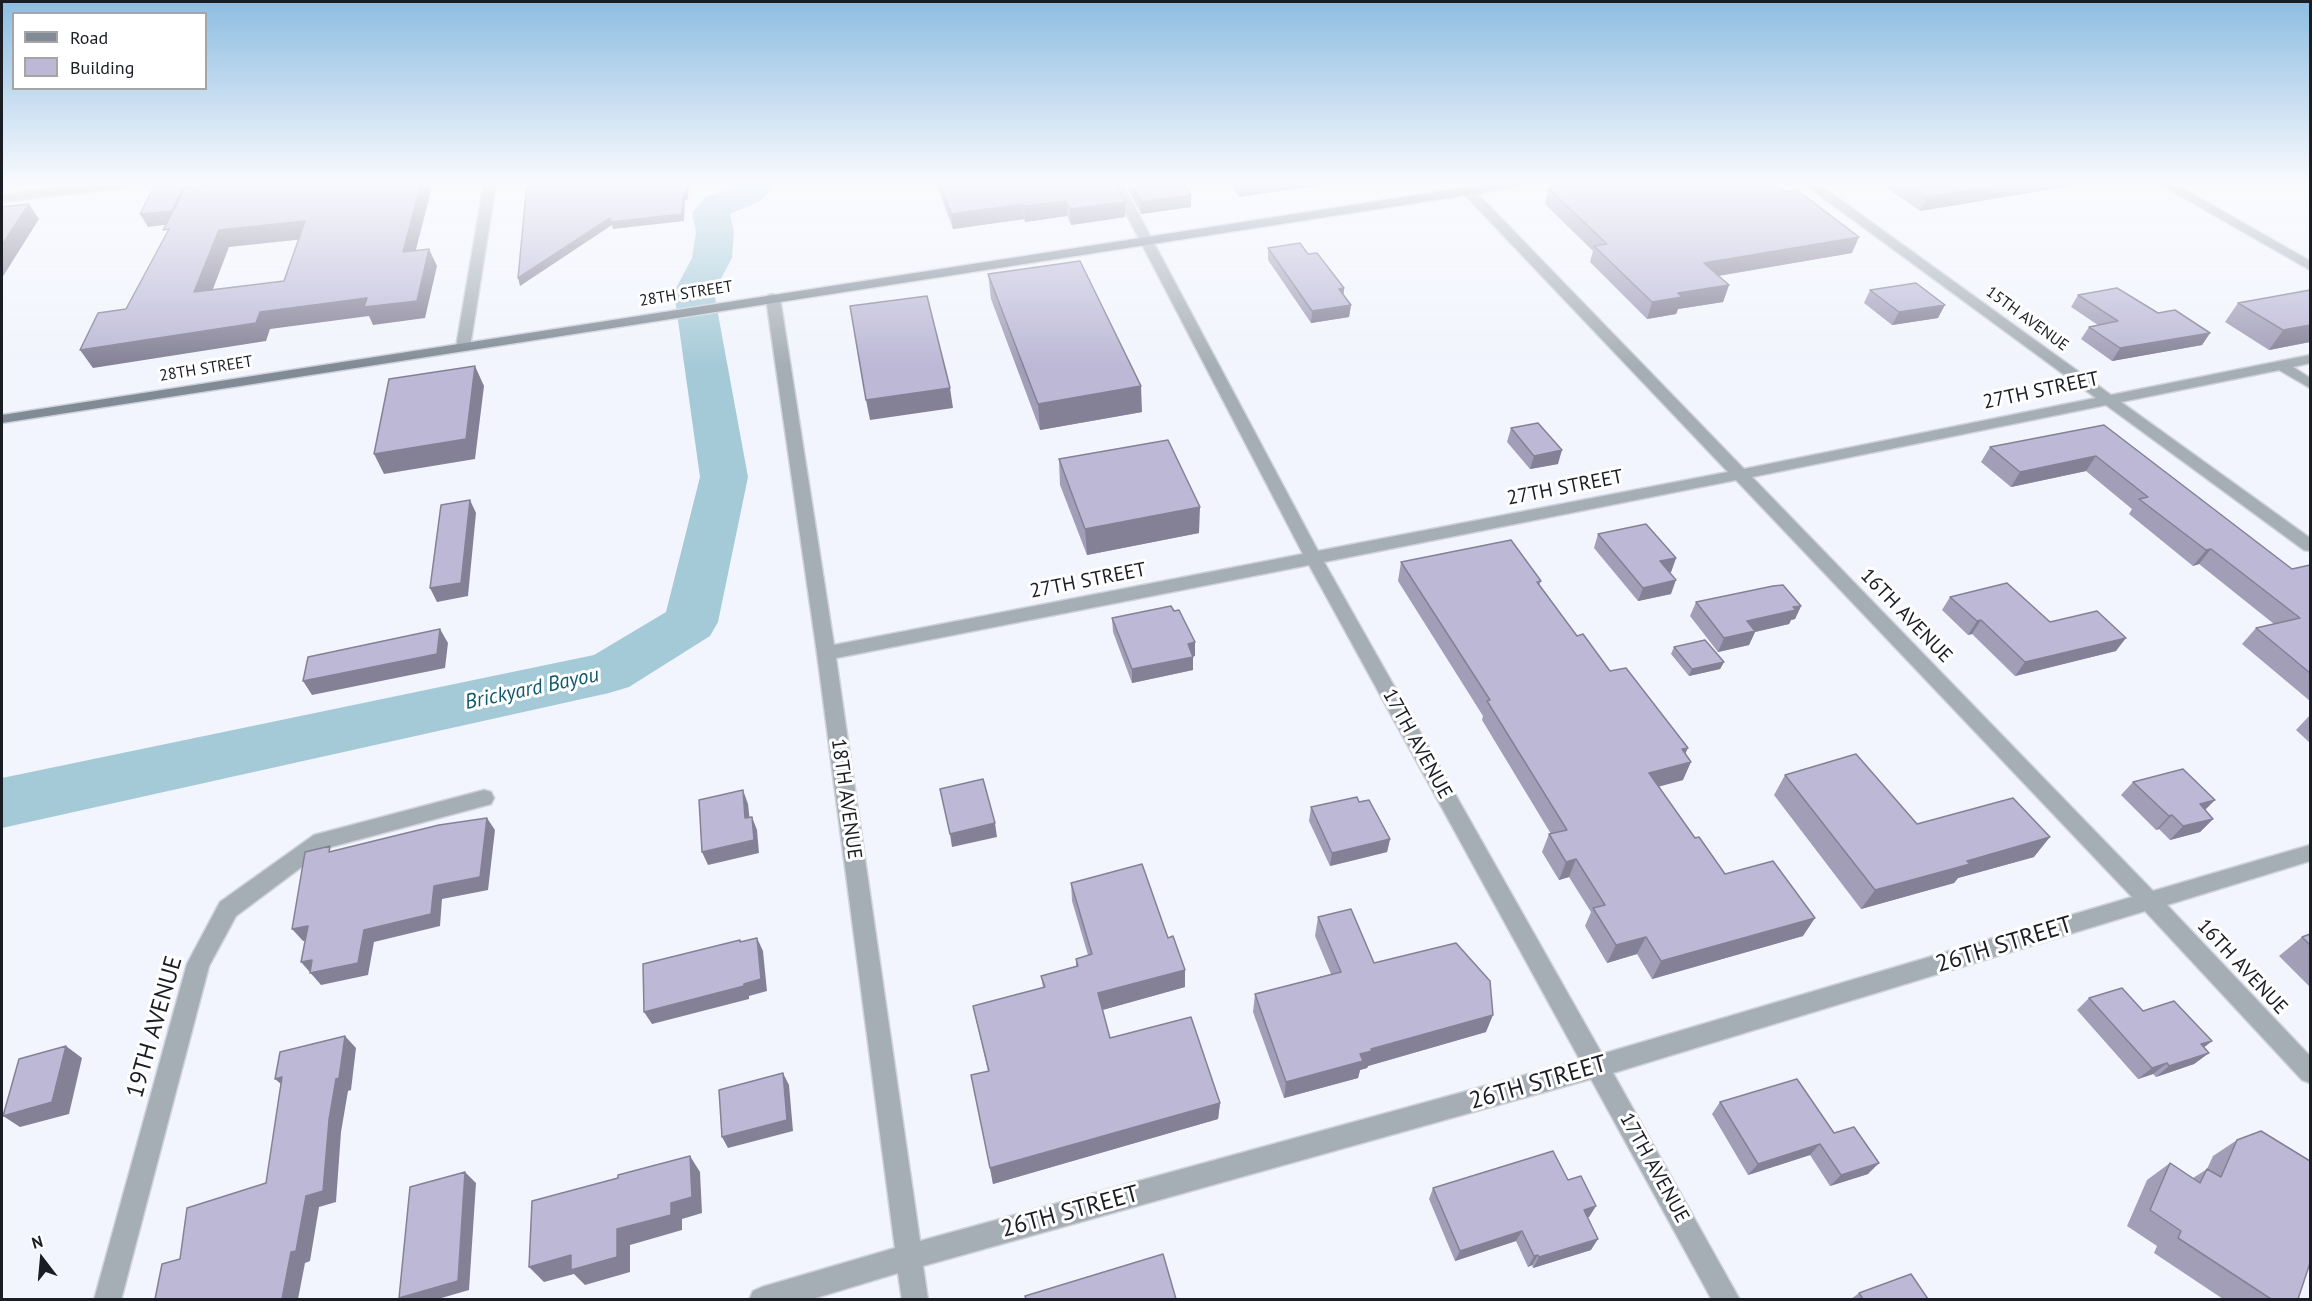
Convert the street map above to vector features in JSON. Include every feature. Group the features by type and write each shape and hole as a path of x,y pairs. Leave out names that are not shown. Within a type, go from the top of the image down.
{"main road":[{"name":"28TH STREET","path":"2,419 1124,244"}],"street":[{"path":"463,347 480,244"},
{"name":"17TH AVENUE","path":"1150,244 1314,559 1727,1299"},
{"name":"16TH AVENUE","path":"1518,244 2150,902 2310,1072"},
{"name":"15TH AVENUE","path":"1892,244 2310,546"},
{"path":"2271,244 2310,266"},
{"name":"18TH AVENUE","path":"773,298 826,653 915,1299"},
{"name":"27TH STREET","path":"826,653 1739,475 2310,359"},
{"path":"2280,364 2310,384"},
{"name":"19TH AVENUE","path":"107,1299 198,964 228,909 321,841 484,798"},
{"name":"26TH STREET","path":"762,1299 1598,1066 2310,853"}],"building":[{"path":"161,244 213,244 194,292 284,281 297,244 405,244 403,252 429,249 417,301 364,307 367,298 260,312 256,323 80,350 98,313 126,309"},
{"path":"521,244 571,244 518,278"},
{"path":"1301,244 1308,254 1317,253 1344,288 1339,289 1351,305 1312,311 1268,248"},
{"path":"1607,244 1819,244 1704,263 1729,285 1678,293 1682,297 1652,302 1594,246"},
{"path":"1080,261 1141,386 1038,404 988,274"},
{"path":"1916,283 1945,305 1899,312 1870,290"},
{"path":"2117,288 2158,313 2175,310 2210,333 2120,348 2089,327 2118,321 2078,295"},
{"path":"2310,290 2310,325 2283,330 2238,303"},
{"path":"927,296 950,388 866,400 850,306"},
{"path":"475,366 466,439 374,454 389,379"},
{"path":"1538,423 1562,450 1534,456 1511,428"},
{"path":"2104,425 2292,569 2310,565 2310,673 2256,628 2300,618 2211,549 2206,550 2139,499 2148,497 2096,456 2020,472 1990,447"},
{"path":"1168,440 1200,507 1085,529 1059,459"},
{"path":"470,500 461,583 430,588 441,505"},
{"path":"1646,524 1676,558 1660,561 1676,580 1643,588 1598,534"},
{"path":"1511,540 1541,581 1537,582 1577,636 1583,634 1610,671 1626,668 1688,748 1682,749 1691,762 1649,773 1695,838 1699,837 1725,874 1773,861 1815,918 1661,961 1646,937 1616,945 1593,908 1605,905 1576,859 1566,862 1549,834 1567,830 1487,701 1490,700 1401,562"},
{"path":"2007,583 2050,622 2097,611 2126,638 2025,662 1981,620 1977,621 1950,597"},
{"path":"1783,585 1801,606 1793,607 1796,610 1747,621 1755,631 1724,638 1696,602 1773,586"},
{"path":"1171,606 1174,611 1179,610 1195,642 1188,644 1193,657 1132,669 1112,618"},
{"path":"440,629 437,654 303,681 308,657"},
{"path":"1705,640 1724,662 1692,669 1674,647"},
{"path":"1856,754 1917,824 2013,798 2050,837 1967,861 1970,864 1875,890 1785,775"},
{"path":"2183,769 2215,800 2200,804 2213,819 2183,826 2133,782"},
{"path":"983,779 995,823 950,834 940,789"},
{"path":"743,790 745,818 752,817 754,840 702,852 699,800"},
{"path":"1357,797 1359,802 1369,800 1390,839 1332,853 1311,807"},
{"path":"487,818 480,877 434,886 431,914 364,930 358,963 310,973 312,960 301,962 308,926 292,929 305,852 330,846 329,852 439,825"},
{"path":"1142,864 1168,938 1173,936 1185,970 1098,993 1110,1038 1191,1017 1220,1103 990,1168 971,1075 989,1071 973,1006 1045,987 1041,976 1078,966 1076,959 1092,954 1071,883"},
{"path":"1351,909 1374,963 1456,943 1490,981 1493,1015 1371,1049 1372,1051 1360,1054 1363,1061 1286,1082 1255,994 1341,972 1318,917"},
{"path":"2310,934 2310,945 2302,937"},
{"path":"757,938 761,979 744,984 744,986 644,1012 643,964 740,940 740,942"},
{"path":"2122,988 2143,1011 2174,1001 2212,1041 2201,1044 2209,1053 2169,1066 2167,1063 2152,1068 2089,998"},
{"path":"345,1036 339,1078 336,1079 329,1120 323,1191 306,1196 296,1251 291,1252 282,1299 155,1299 162,1264 180,1259 187,1208 266,1183 282,1077 275,1079 280,1052"},
{"path":"66,1046 52,1102 3,1116 19,1059"},
{"path":"783,1073 787,1120 722,1137 719,1090"},
{"path":"1797,1079 1834,1133 1854,1127 1879,1163 1841,1175 1820,1144 1758,1164 1720,1102"},
{"path":"2261,1131 2310,1161 2310,1263 2298,1299 2271,1299 2178,1238 2181,1231 2150,1210 2170,1163 2200,1183 2207,1169 2221,1177 2237,1140"},
{"path":"1553,1151 1568,1180 1581,1176 1596,1206 1584,1210 1598,1239 1539,1257 1534,1256 1522,1231 1460,1251 1433,1188"},
{"path":"690,1156 692,1197 671,1203 671,1215 617,1229 617,1257 571,1270 571,1255 529,1267 532,1201"},
{"path":"465,1172 458,1281 399,1298 410,1187"},
{"path":"1163,1254 1176,1299 1026,1299 1025,1296"},
{"path":"1911,1274 1928,1299 1863,1299 1859,1293"}],"waterway":[{"name":"Brickyard Bayou","path":"2,803 609,672 691,622 724,477 694,292 712,258 714,244"}]}
